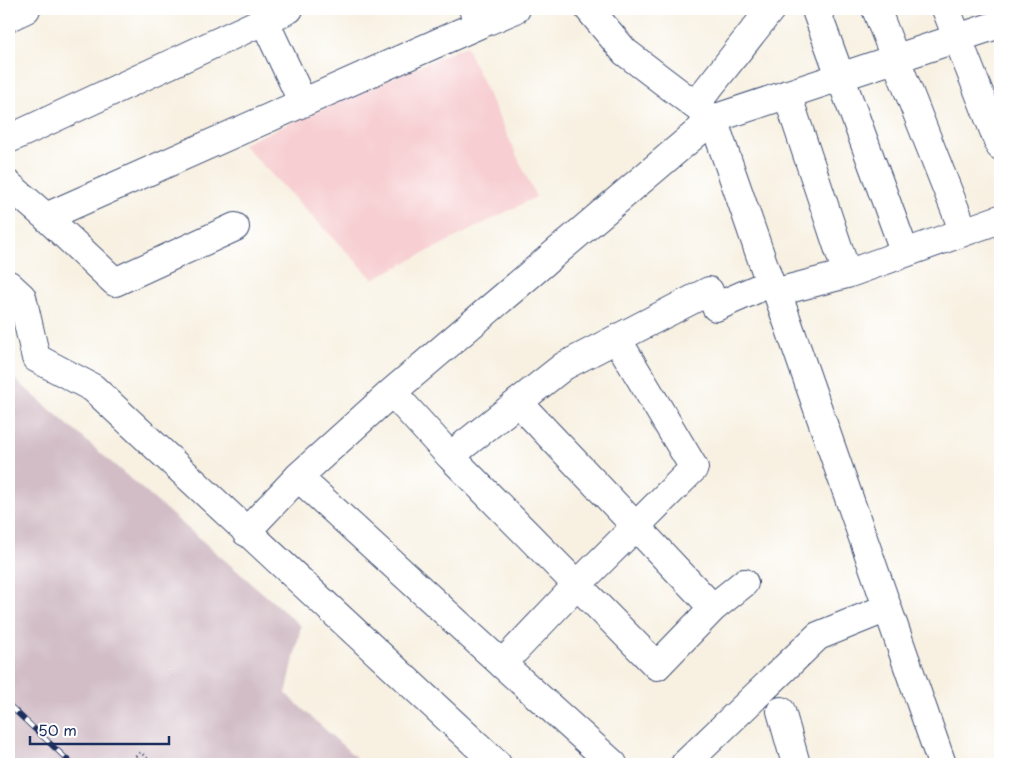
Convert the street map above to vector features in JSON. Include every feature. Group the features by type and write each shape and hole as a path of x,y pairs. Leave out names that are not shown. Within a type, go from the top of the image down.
{"street":[{"path":"9,17 26,9"},
{"path":"9,139 289,9"},
{"path":"46,217 303,103 477,16 516,9"},
{"path":"589,9 625,52 704,112 774,288 942,764"},
{"path":"246,532 298,477 704,112 771,9"},
{"path":"876,9 964,232"},
{"path":"946,9 1000,146"},
{"path":"817,13 905,253"},
{"path":"264,20 303,103"},
{"path":"704,112 787,94 1000,24"},
{"path":"787,94 847,274"},
{"path":"9,185 115,282 235,228"},
{"path":"450,456 564,366 709,291 716,307 774,288 847,274 1000,219"},
{"path":"9,285 22,297 36,358 94,388 246,532 497,764"},
{"path":"502,664 576,585 694,468 617,339"},
{"path":"392,392 450,456 657,666 713,608 744,583"},
{"path":"518,402 713,608"},
{"path":"298,477 613,764"},
{"path":"685,764 818,636 887,608"},
{"path":"781,711 796,764"}],"path":[{"path":"129,764 140,752 154,764"}],"shaded area":[{"path":"466,46 536,197 373,279 242,144"},
{"path":"9,374 301,626 286,694 363,764 9,764"}],"railway":[{"path":"9,705 72,764"}]}
